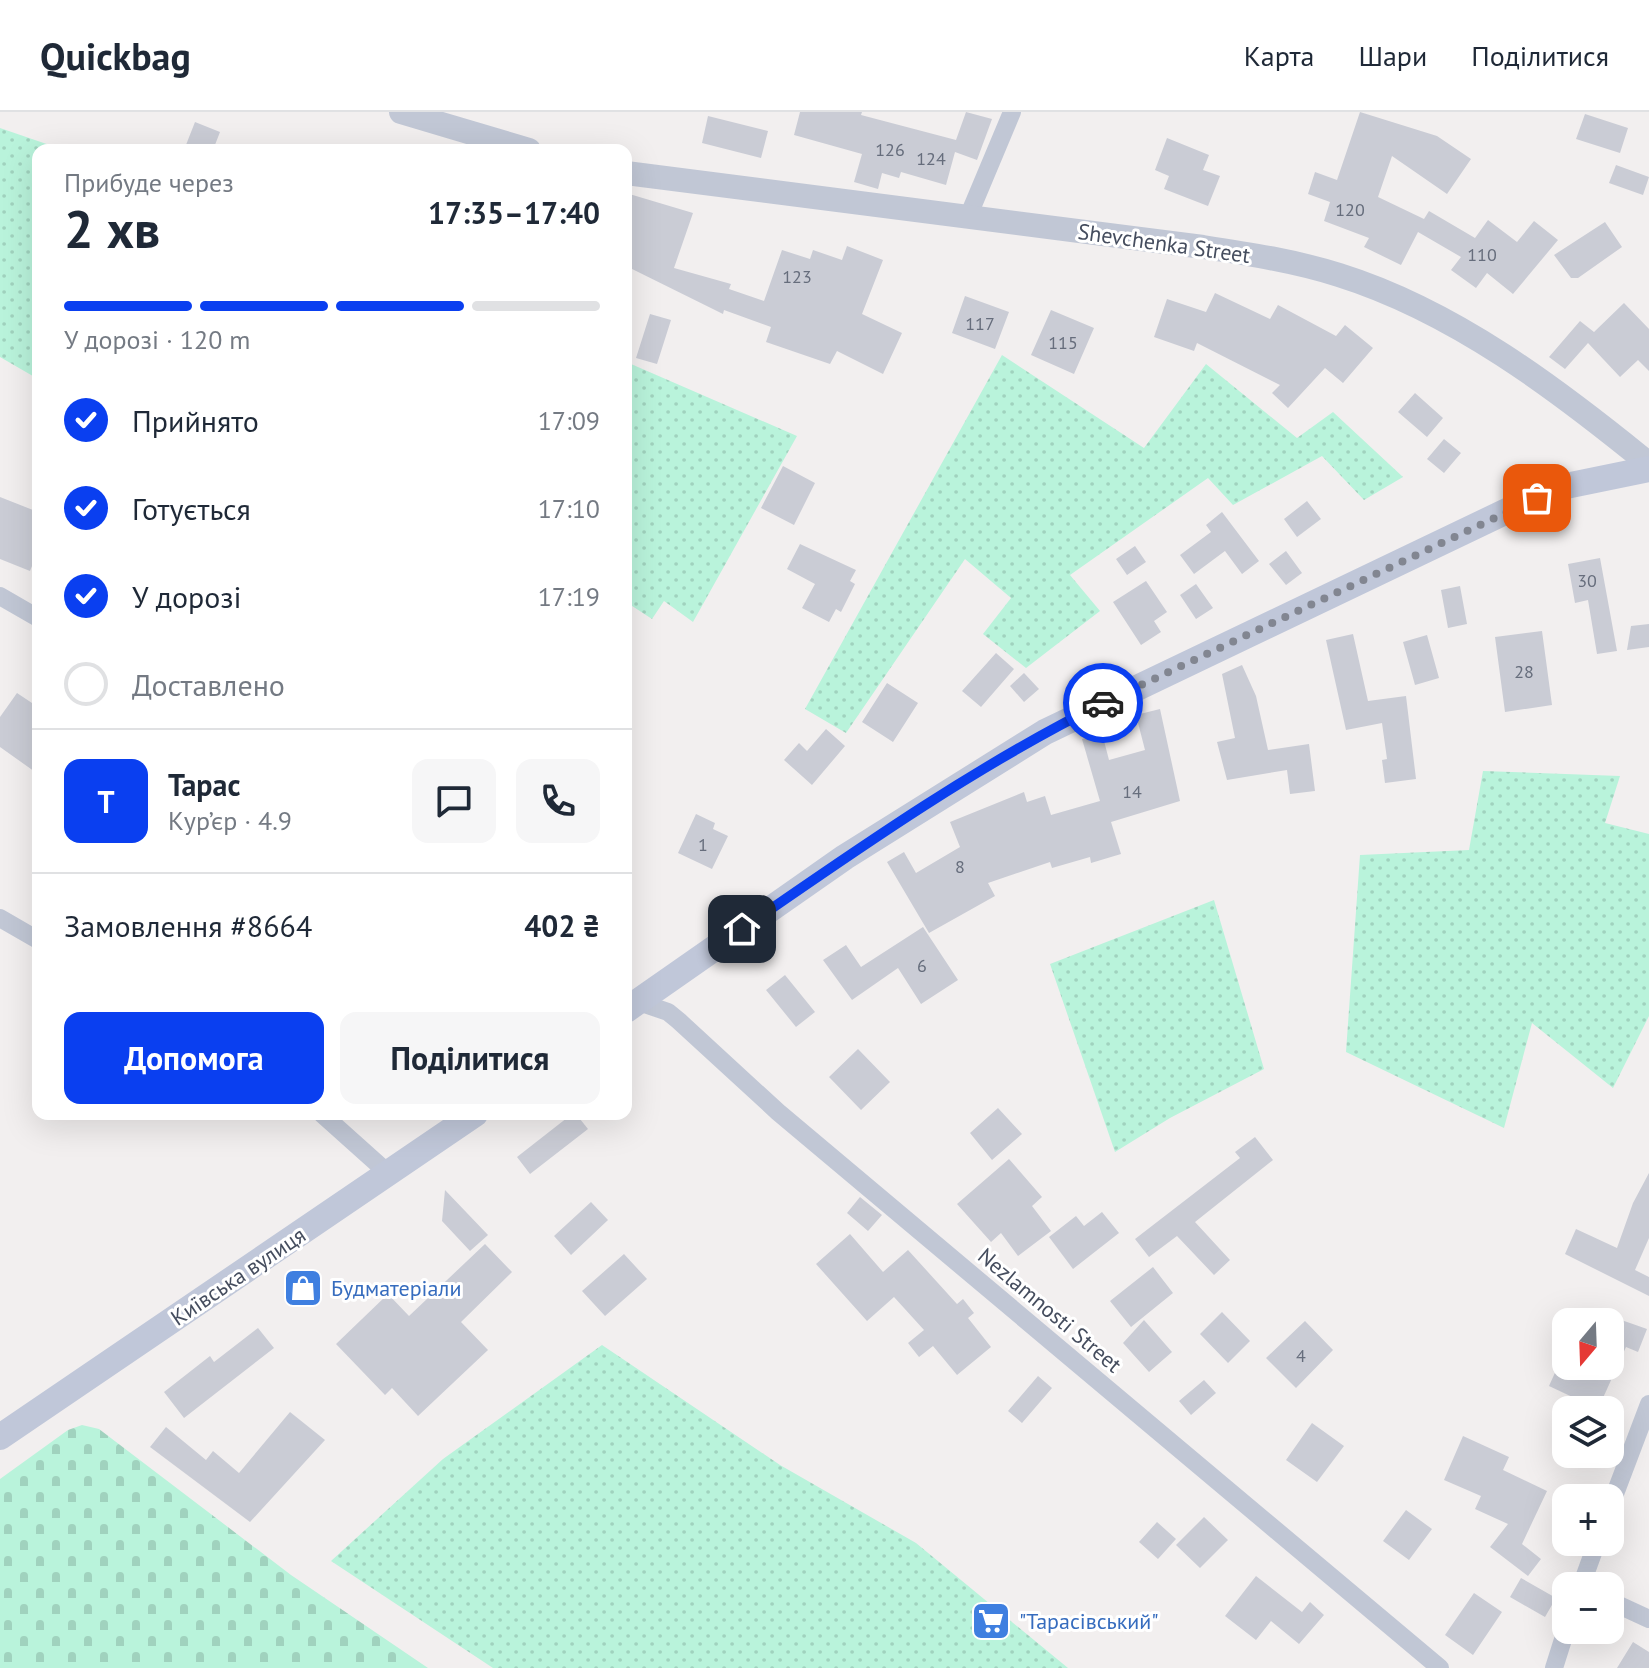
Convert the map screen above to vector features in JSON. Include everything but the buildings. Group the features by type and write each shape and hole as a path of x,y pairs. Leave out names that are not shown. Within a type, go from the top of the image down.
{"main road":[{"path":"632,1002 845,857 1045,732 1509,510 1566,486 1649,466"},
{"name":"Київська вулиця","path":"0,1437 466,1120"}],"street":[{"path":"401,112 509,144"},
{"path":"968,217 1012,112"},
{"name":"Shevchenka Street","path":"632,174 1203,247 1277,259 1341,276 1395,298 1461,332 1533,375 1649,466"},
{"path":"0,596 32,615"},
{"path":"0,918 32,937"},
{"name":"Nezlamnosti Street","path":"632,1003 679,1021 778,1112 1440,1668"},
{"path":"329,1120 389,1174"},
{"path":"1619,1484 1649,1404"},
{"path":"1624,1607 1649,1619"},
{"path":"1554,1668 1562,1644"}],"green space":[{"path":"0,128 47,144 32,144 32,376 0,357"},
{"path":"1002,355 1144,448 1206,364 1297,438 1333,412 1403,477 1364,500 1322,456 1233,505 1208,478 1070,575 1100,611 1026,668 983,634 1011,598 965,559 846,733 805,709"},
{"path":"632,364 797,436 693,622 664,601 652,619 632,606"},
{"path":"1483,771 1620,776 1605,823 1649,834 1649,1016 1613,1088 1532,1023 1504,1128 1346,1052 1360,855 1469,850"},
{"path":"1214,900 1264,1069 1170,1118 1115,1152 1050,964"},
{"path":"602,1345 780,1465 916,1543 1068,1668 493,1668 331,1561 443,1459"},
{"path":"82,1425 99,1429 291,1575 428,1668 0,1668 0,1479 68,1430"}],"way so far":[{"path":"1103,703 1537,498"}],"place":[{"name":"Будматеріали","path":"303,1288"},
{"name":"\"Тарасівський\"","path":"991,1621"}],"route":[{"path":"742,929 928,804 1045,732 1103,703"}]}
